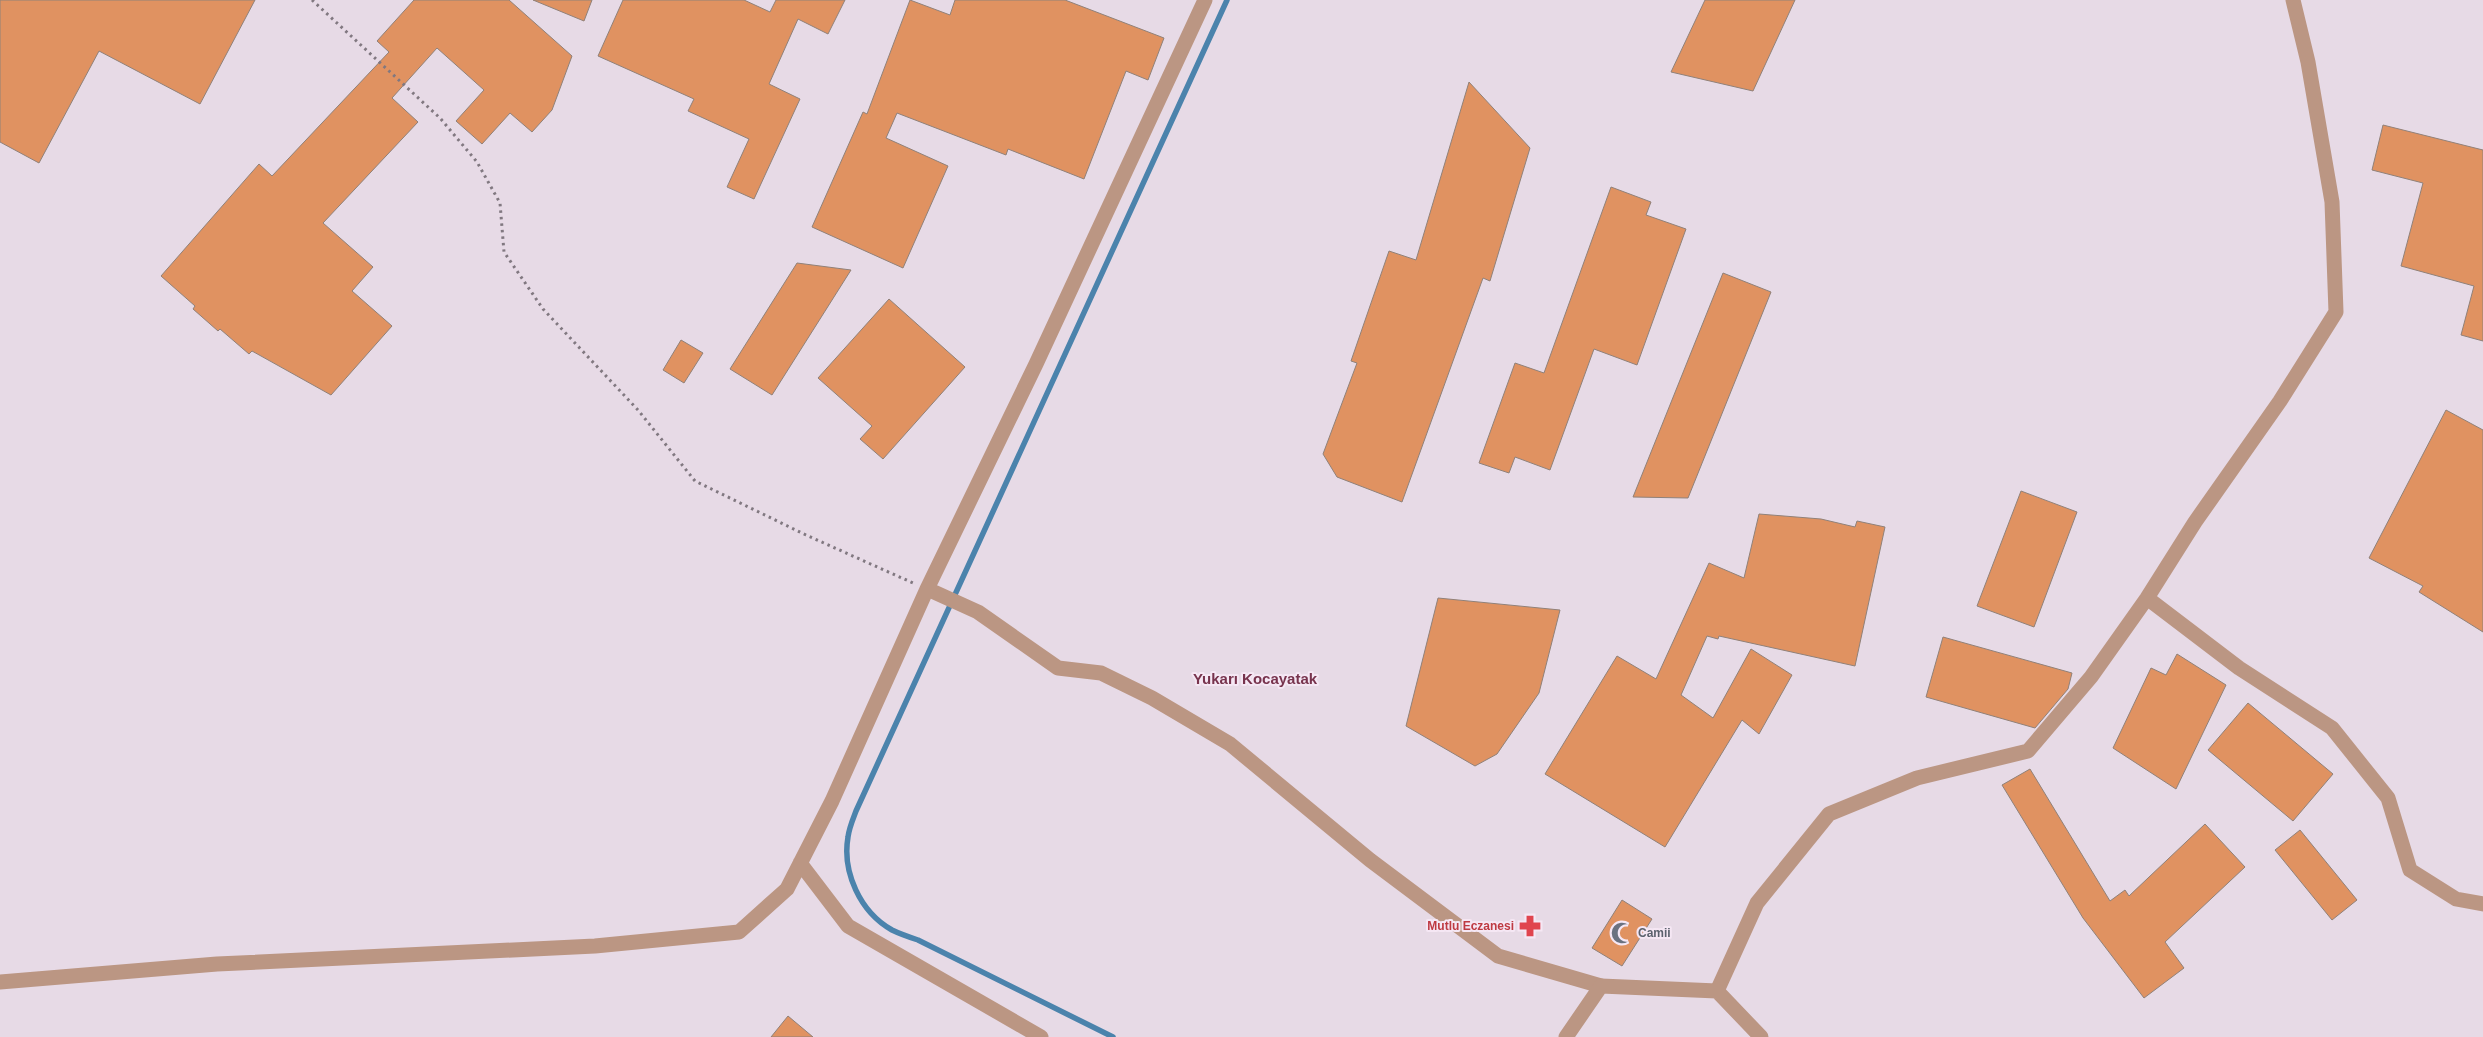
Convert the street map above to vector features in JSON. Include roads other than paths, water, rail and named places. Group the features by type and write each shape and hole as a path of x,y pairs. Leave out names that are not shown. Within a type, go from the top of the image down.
{"street":[{"path":"0,982 217,964 595,946 738,932 787,889 832,801 1204,0"},
{"path":"1718,991 1757,903 1829,814 1917,778 2028,751 2091,677 2147,598 2195,522 2280,401 2336,312 2332,202 2308,62 2294,0"},
{"path":"930,591 978,612 1058,668 1101,673 1152,698 1230,744 1370,860 1498,956 1601,986 1718,991 1761,1037"},
{"path":"2147,598 2239,668 2332,728 2388,798 2410,870 2456,899 2483,904"},
{"path":"800,864 848,926 1041,1037"},
{"path":"1566,1037 1601,986"}],"waterway":[{"path":"1113,1037 918,940 892,930 881,922 862,902 856,890 848,864 848,837 856,811 1227,0"}],"place":[{"name":"Mutlu Eczanesi","path":"1530,926"},
{"name":"Camii","path":"1622,933"}],"district":[{"name":"Yukarı Kocayatak","path":"1255,679"}]}
